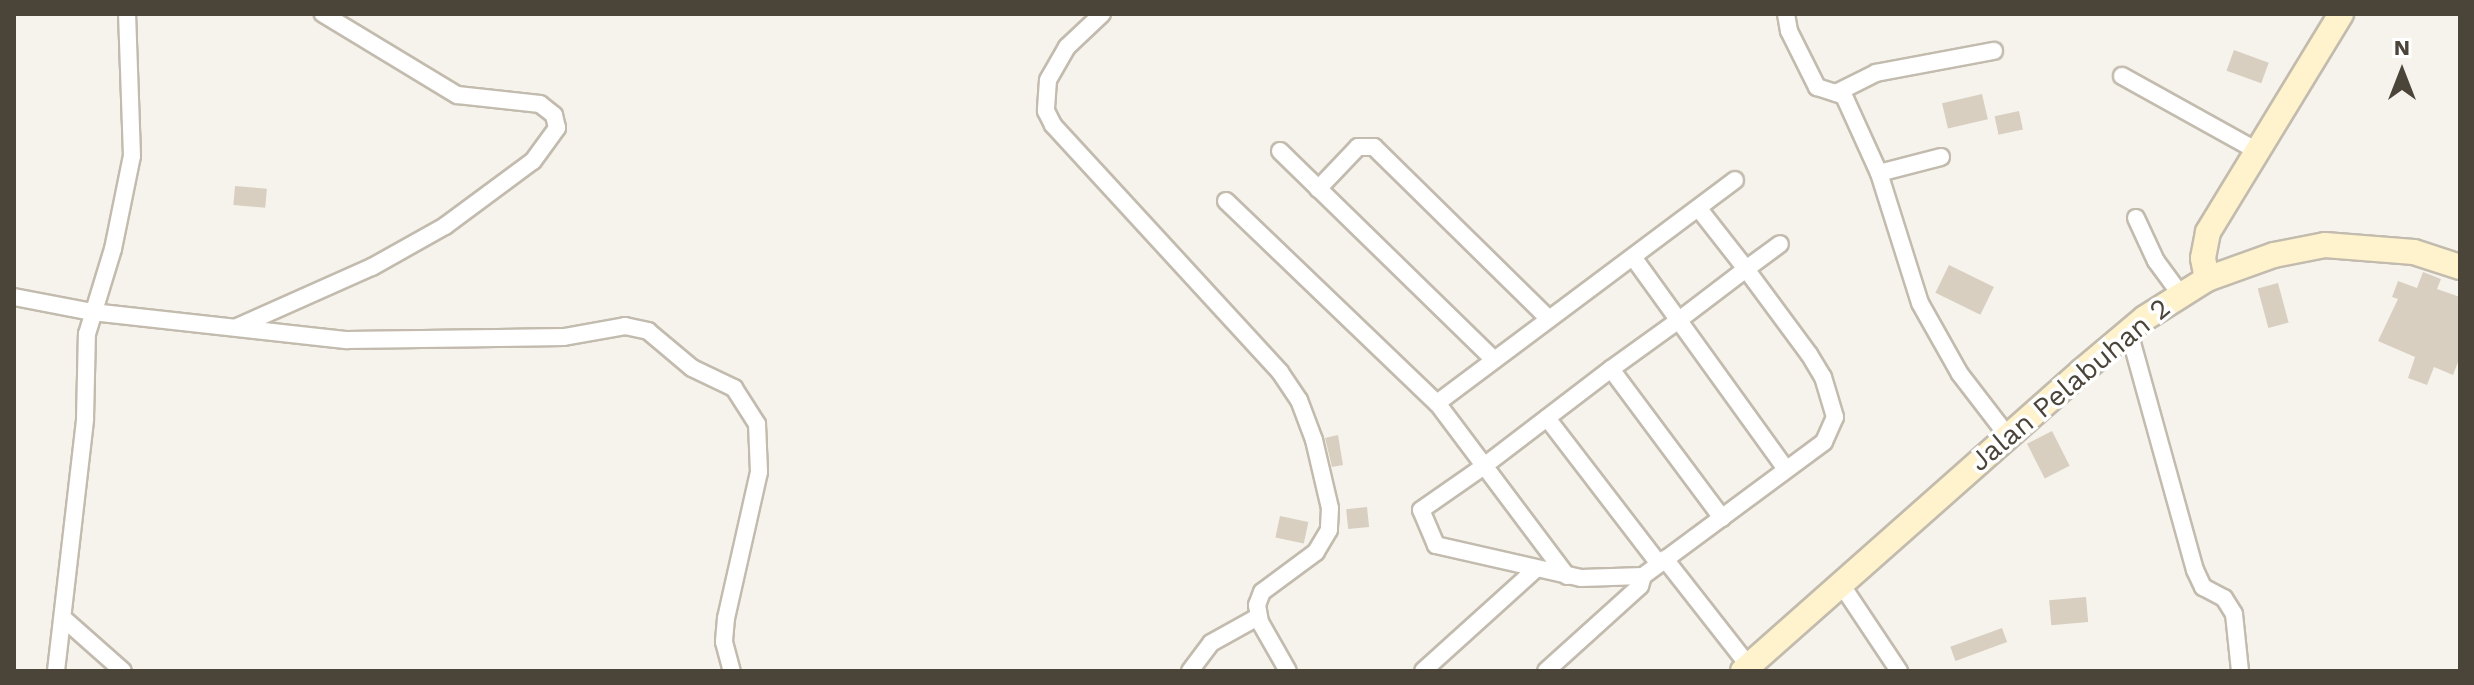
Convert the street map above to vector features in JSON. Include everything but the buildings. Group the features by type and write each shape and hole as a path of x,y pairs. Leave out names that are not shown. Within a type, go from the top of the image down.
{"main road":[{"path":"2207,279 2203,258 2208,232 2259,152 2310,57 2341,14"},
{"name":"Jalan Pelabuhan 2","path":"1746,668 2007,435 2129,332 2207,279 2274,255 2325,245 2414,252 2460,267"}],"street":[{"path":"56,671 92,312 113,249 132,156 127,14"},
{"path":"234,329 372,267 445,226 533,161 557,128 554,115 540,104 457,95 323,14"},
{"path":"1102,14 1057,63 1045,96 1049,118 1071,149 1280,372 1299,400 1314,440 1330,508 1329,530 1316,552 1262,592 1258,617 1288,671"},
{"path":"1786,14 1789,31 1817,87 1844,96 1879,173 1920,303 1960,374 2007,435"},
{"path":"1836,93 1876,73 1994,51"},
{"path":"2122,76 2259,152"},
{"path":"1318,189 1358,147 1374,147 1549,319"},
{"path":"1280,151 1494,360"},
{"path":"1879,173 1941,157"},
{"path":"1437,403 1735,180"},
{"path":"1226,201 1437,403 1567,576"},
{"path":"1699,209 1746,269 1809,354 1835,404 1835,417 1824,442 1643,576 1567,576 1436,545 1420,516 1611,369 1679,320 1746,269 1780,244"},
{"path":"2136,218 2145,243 2181,295"},
{"path":"1633,257 1785,468"},
{"path":"14,297 92,312 347,340 455,341 564,337 625,326 648,331 692,368 720,378 754,416 760,446 726,618 724,642 732,671"},
{"path":"2129,332 2195,570 2203,587 2224,598 2234,614 2240,671"},
{"path":"1611,369 1722,518"},
{"path":"1547,418 1746,668"},
{"path":"1423,671 1536,569"},
{"path":"1546,671 1640,586 1643,576"},
{"path":"1841,584 1899,671"},
{"path":"1190,671 1211,643 1258,617"},
{"path":"63,618 123,671"}]}
